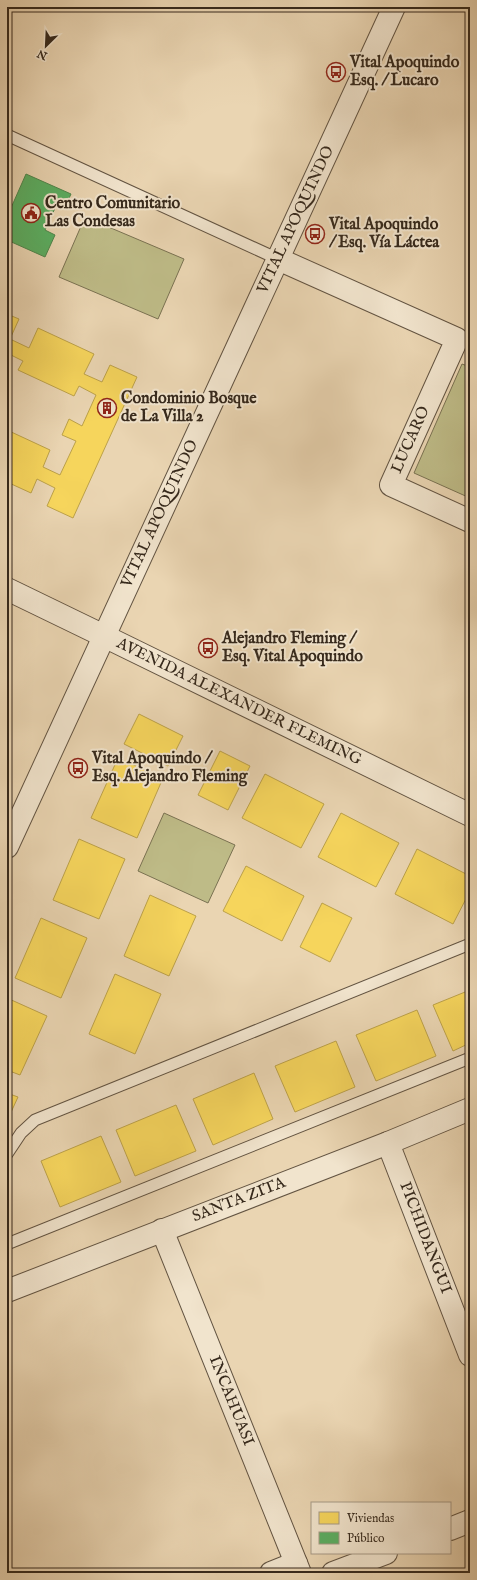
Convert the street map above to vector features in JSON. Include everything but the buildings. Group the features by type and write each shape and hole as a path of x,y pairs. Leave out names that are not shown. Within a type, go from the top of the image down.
{"street":[{"name":"VITAL APOQUINDO","path":"7,848 394,7"},
{"name":"LUCARO","path":"278,259 464,341 391,485 470,521"},
{"name":"AVENIDA ALEXANDER FLEMING","path":"7,589 470,815"},
{"name":"SANTA ZITA","path":"7,1291 388,1143 470,1109"},
{"name":"PICHIDANGUI","path":"388,1143 470,1355"},
{"name":"INCAHUASI","path":"162,1230 298,1568"},
{"path":"451,1529 470,1521"},
{"path":"333,1573 383,1554"},
{"path":"271,1573 298,1568"}],"lane":[{"path":"7,136 278,259"},
{"path":"7,1154 21,1133 35,1120 470,944"},
{"path":"7,1244 470,1058"}],"shaded area":[{"path":"85,217 184,259 158,319 59,277"},
{"path":"462,364 470,367 470,498 414,473"},
{"path":"164,813 235,845 208,903 138,871"}],"place":[{"name":"Vital Apoquindo Esq. / Lucaro","path":"336,72"},
{"name":"Centro Comunitario Las Condesas","path":"31,213"},
{"name":"Vital Apoquindo / Esq. Vía Láctea","path":"315,234"},
{"name":"Condominio Bosque de La Villa 2","path":"107,408"},
{"name":"Alejandro Fleming / Esq. Vital Apoquindo","path":"208,648"},
{"name":"Vital Apoquindo / Esq. Alejandro Fleming","path":"78,768"}]}
